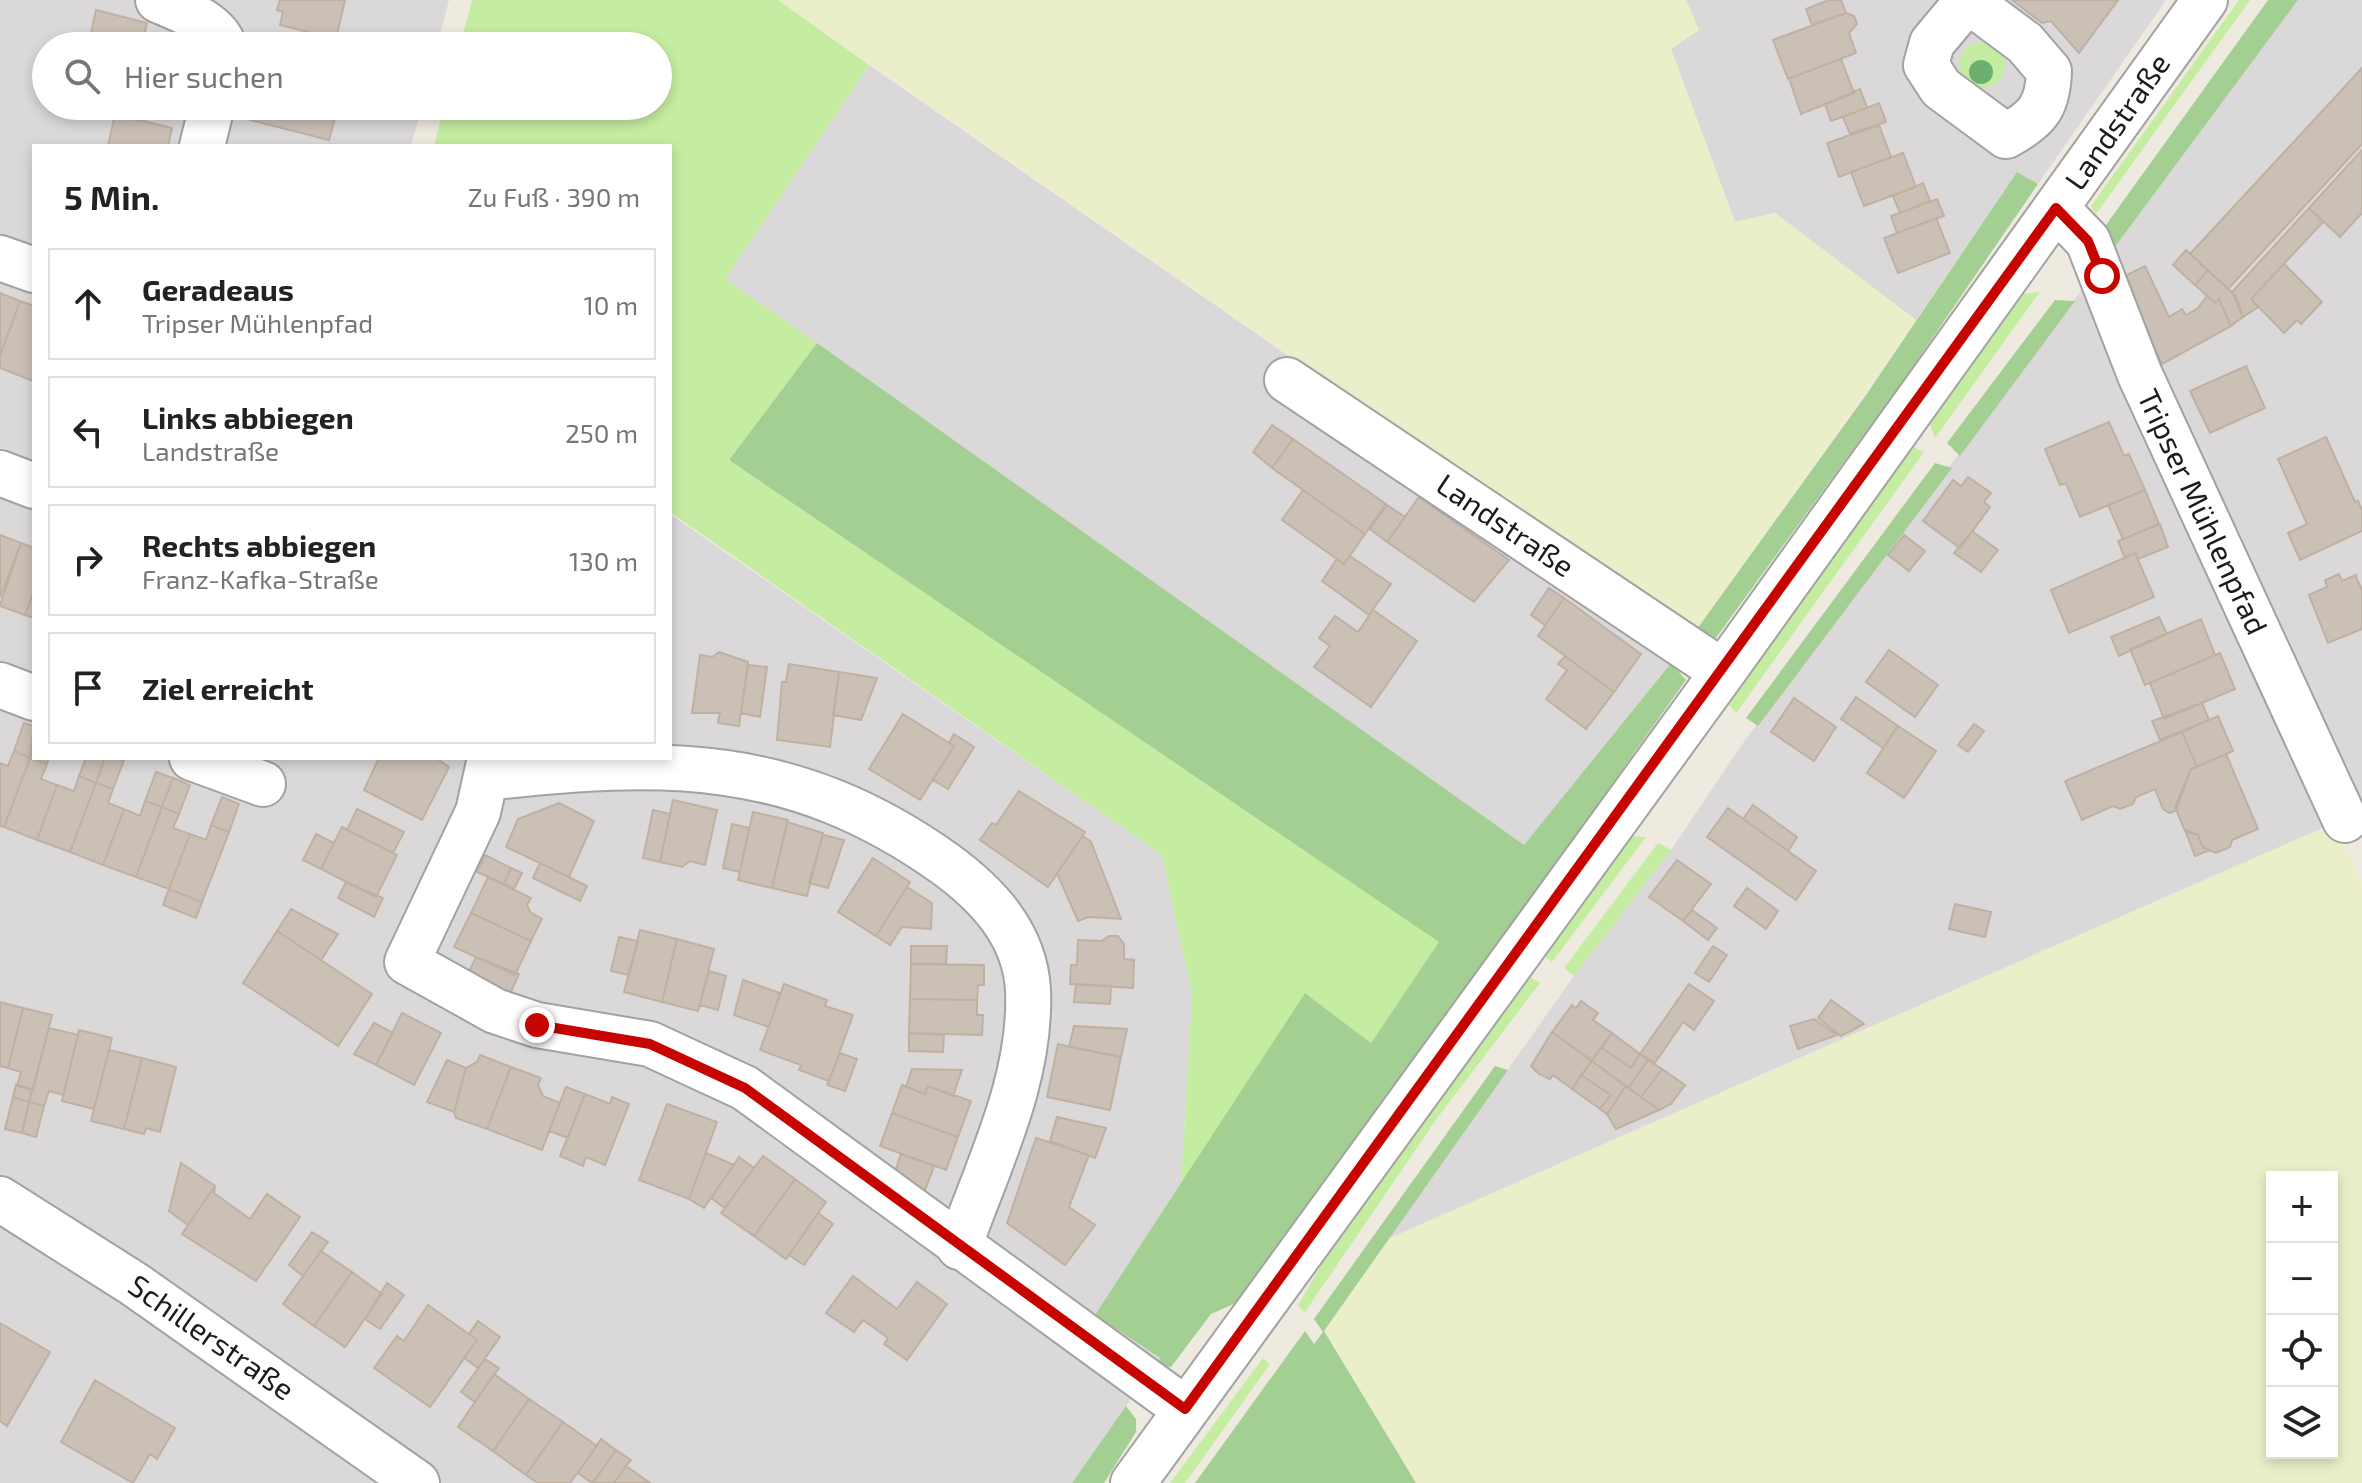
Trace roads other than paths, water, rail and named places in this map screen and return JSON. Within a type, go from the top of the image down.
[{"type":"street","points":[[158,0],[194,17],[214,32]]},
{"type":"street","points":[[1968,0],[1932,43],[1926,65],[1941,88],[2006,136],[2026,125],[2048,98],[2049,71],[2025,43],[1986,14],[1978,0]]},
{"type":"street","name":"Landstraße","points":[[1133,1483],[1723,672],[2205,0]]},
{"type":"street","points":[[202,144],[208,120]]},
{"type":"street","name":"Tripser Mühlenpfad","points":[[2056,208],[2088,241],[2140,375],[2345,820]]},
{"type":"street","points":[[0,258],[32,269]]},
{"type":"street","name":"Landstraße","points":[[1287,380],[1723,672]]},
{"type":"street","points":[[0,473],[32,485]]},
{"type":"street","points":[[0,685],[32,697]]},
{"type":"street","points":[[197,760],[263,784]]},
{"type":"street","points":[[959,1247],[1020,1076],[1028,990],[1024,967],[1006,921],[972,883],[912,840],[853,807],[775,779],[708,768],[488,768],[478,812],[407,962],[495,1011],[537,1025],[650,1044],[745,1088],[959,1247],[1185,1409]]},
{"type":"street","name":"Schillerstraße","points":[[0,1199],[153,1296],[417,1483]]}]
